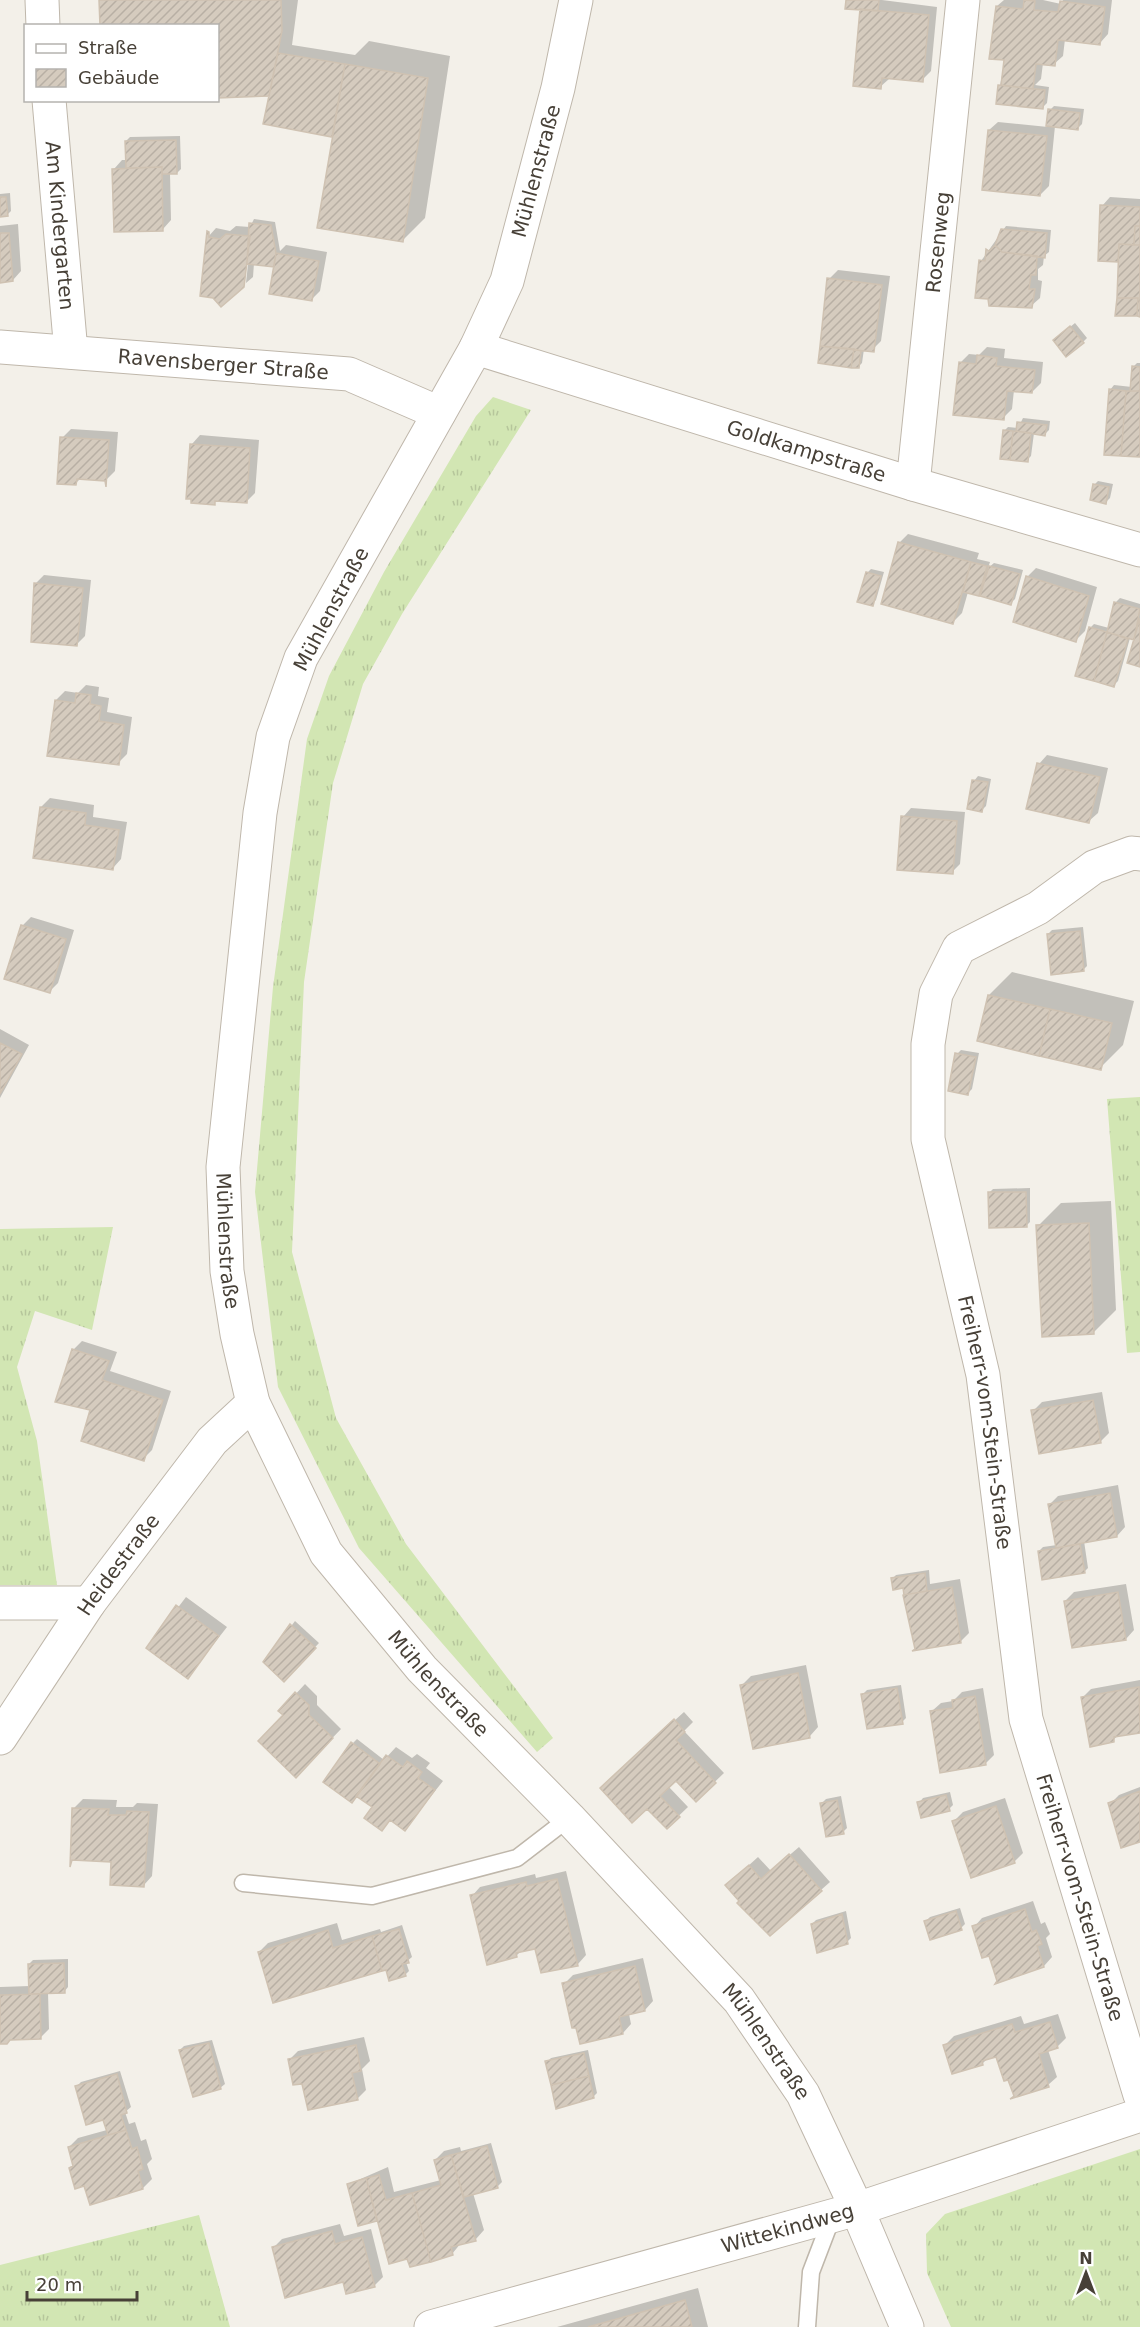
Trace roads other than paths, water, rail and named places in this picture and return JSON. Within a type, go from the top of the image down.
[{"type":"street","points":[[42,0],[43,24]]},
{"type":"street","name":"Mühlenstraße","points":[[576,0],[558,88],[507,281],[476,348],[301,658],[273,737],[260,813],[223,1167],[227,1271],[237,1334],[253,1403],[326,1553],[422,1669],[569,1818],[739,2000],[803,2094],[845,2213],[908,2327]]},
{"type":"street","name":"Rosenweg","points":[[913,484],[963,0]]},
{"type":"street","name":"Am Kindergarten","points":[[49,102],[71,352]]},
{"type":"street","name":"Ravensberger Straße","points":[[0,347],[349,374],[439,412]]},
{"type":"street","name":"Goldkampstraße","points":[[476,348],[913,484],[1140,550]]},
{"type":"street","name":"Freiherr-vom-Stein-Straße","points":[[1140,854],[1132,854],[1094,867],[1038,908],[959,948],[936,994],[928,1044],[928,1139],[983,1375],[1026,1719],[1140,2095]]},
{"type":"street","name":"Heidestraße","points":[[0,1738],[89,1603],[212,1442],[253,1403]]},
{"type":"street","points":[[0,1603],[89,1603]]},
{"type":"street","name":"Wittekindweg","points":[[431,2327],[845,2213],[1140,2115]]},
{"type":"lane","points":[[243,1883],[372,1896],[518,1858],[569,1818]]},
{"type":"lane","points":[[807,2327],[811,2271],[845,2213]]}]
